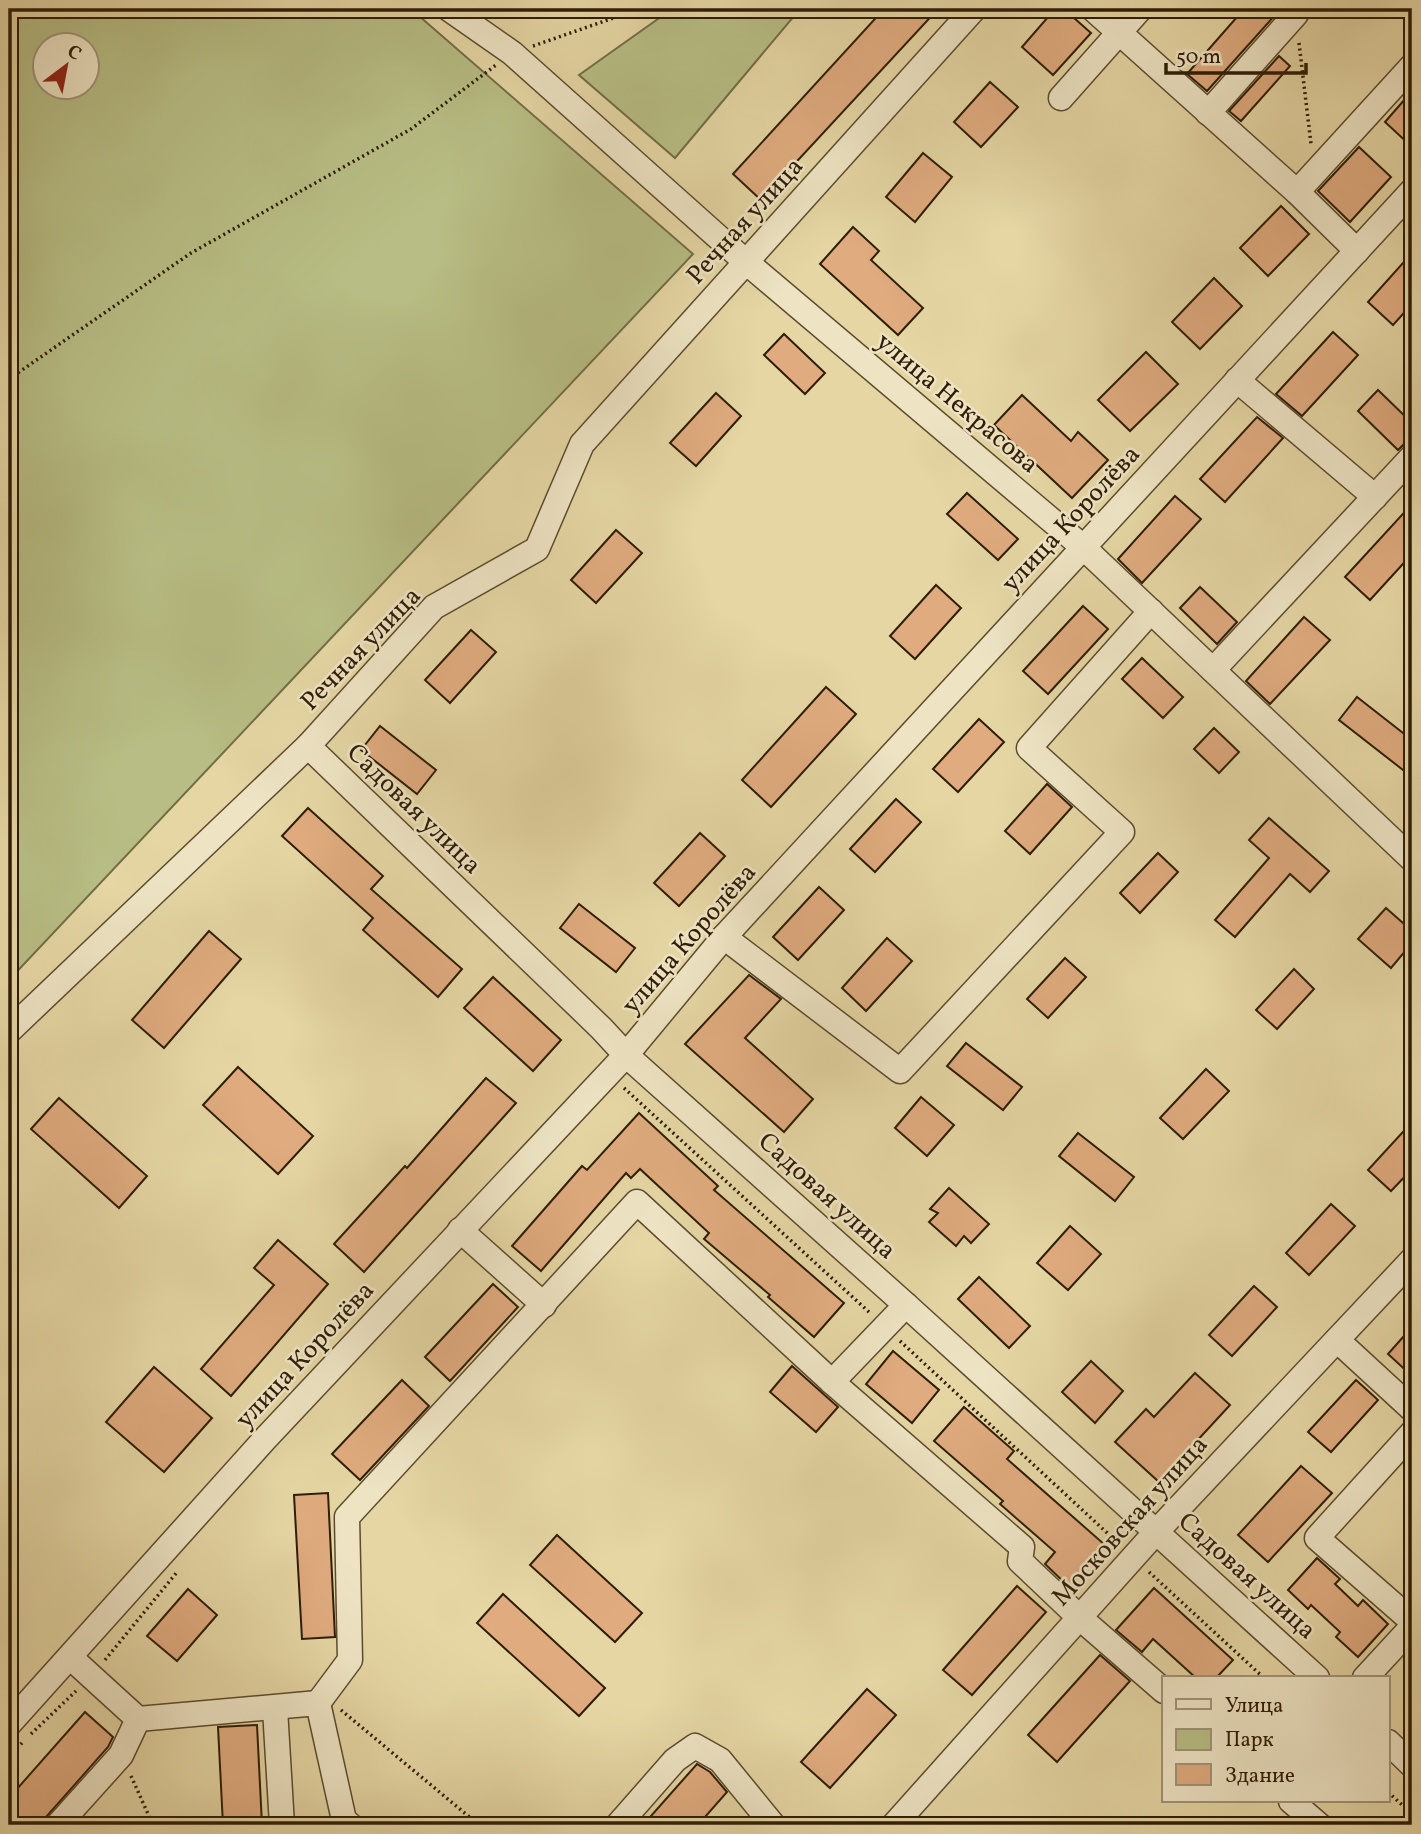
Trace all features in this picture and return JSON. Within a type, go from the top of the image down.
[{"type":"street","name":"улица Некрасова","points":[[449,9],[512,53],[746,262],[1083,547],[1412,859]]},
{"type":"street","name":"Речная улица","points":[[9,1031],[308,746],[434,607],[537,550],[582,444],[974,9]]},
{"type":"street","points":[[1093,9],[1297,192],[1357,251]]},
{"type":"street","points":[[1061,98],[1140,9]]},
{"type":"street","points":[[1208,113],[1293,11]]},
{"type":"street","points":[[1297,192],[1412,66]]},
{"type":"street","name":"улица Королёва","points":[[9,1724],[265,1439],[626,1055],[724,937],[1412,191]]},
{"type":"street","points":[[1237,380],[1375,497]]},
{"type":"street","points":[[1213,670],[1412,457]]},
{"type":"street","points":[[724,937],[900,1071],[1122,832],[1029,748],[1151,611]]},
{"type":"street","name":"Садовая улица","points":[[308,746],[626,1055],[1315,1676]]},
{"type":"street","points":[[70,1657],[138,1719],[275,1709],[322,1700],[350,1660],[348,1517],[637,1202],[832,1382],[1022,1547],[1020,1561],[1080,1618],[1162,1688]]},
{"type":"street","points":[[460,1230],[544,1305]]},
{"type":"street","name":"Московская улица","points":[[894,1825],[1156,1532],[1412,1261]]},
{"type":"street","points":[[832,1382],[906,1305]]},
{"type":"street","points":[[1337,1340],[1412,1409]]},
{"type":"street","points":[[1409,1444],[1317,1538],[1412,1621]]},
{"type":"street","points":[[1367,1676],[1412,1627]]},
{"type":"street","points":[[322,1700],[344,1821],[350,1825]]},
{"type":"street","points":[[275,1709],[282,1825]]},
{"type":"street","points":[[58,1825],[121,1755],[138,1719]]},
{"type":"street","points":[[1390,1744],[1412,1765]]},
{"type":"street","points":[[618,1825],[675,1760],[695,1746],[720,1760],[773,1825]]},
{"type":"street","points":[[1292,1802],[1319,1825]]},
{"type":"path","points":[[9,379],[191,253],[411,130],[512,53],[619,16],[629,9]]},
{"type":"path","points":[[1293,11],[1315,173]]},
{"type":"path","points":[[622,1087],[1262,1676]]},
{"type":"path","points":[[322,1700],[479,1825]]},
{"type":"path","points":[[121,1755],[153,1825]]},
{"type":"path","points":[[1390,1793],[1412,1814]]},
{"type":"green space","points":[[411,9],[693,254],[9,980],[9,10]]},
{"type":"green space","points":[[672,9],[800,9],[675,158],[579,75]]},
{"type":"building","points":[[884,9],[938,9],[761,200],[733,174]]},
{"type":"building","points":[[1055,9],[1064,9],[1091,33],[1053,75],[1022,47]]},
{"type":"building","points":[[1244,9],[1275,9],[1276,14],[1207,91],[1187,74]]},
{"type":"building","points":[[1279,56],[1290,66],[1241,121],[1229,111]]},
{"type":"building","points":[[990,82],[1018,107],[981,147],[954,122]]},
{"type":"building","points":[[1412,91],[1412,147],[1385,122]]},
{"type":"building","points":[[1359,147],[1391,177],[1350,222],[1318,191]]},
{"type":"building","points":[[923,153],[952,177],[915,222],[886,197]]},
{"type":"building","points":[[1281,206],[1309,234],[1268,276],[1240,248]]},
{"type":"building","points":[[853,227],[879,251],[871,260],[923,308],[898,335],[820,264]]},
{"type":"building","points":[[1412,253],[1412,304],[1393,325],[1368,302]]},
{"type":"building","points":[[1214,278],[1242,306],[1200,349],[1172,322]]},
{"type":"building","points":[[1333,332],[1358,355],[1302,416],[1276,394]]},
{"type":"building","points":[[784,334],[825,373],[805,394],[764,355]]},
{"type":"building","points":[[1146,352],[1178,384],[1130,431],[1098,400]]},
{"type":"building","points":[[1378,390],[1412,423],[1412,436],[1398,450],[1358,411]]},
{"type":"building","points":[[716,393],[741,416],[696,466],[670,443]]},
{"type":"building","points":[[1022,395],[1071,441],[1078,432],[1108,460],[1072,498],[994,425]]},
{"type":"building","points":[[1257,417],[1283,438],[1225,502],[1200,479]]},
{"type":"building","points":[[967,493],[1018,539],[998,560],[947,514]]},
{"type":"building","points":[[1175,496],[1201,519],[1142,583],[1118,559]]},
{"type":"building","points":[[1412,504],[1412,554],[1370,600],[1345,577]]},
{"type":"building","points":[[616,530],[642,553],[596,603],[571,580]]},
{"type":"building","points":[[936,585],[961,608],[915,659],[890,636]]},
{"type":"building","points":[[1200,587],[1237,622],[1217,644],[1180,608]]},
{"type":"building","points":[[1083,606],[1108,629],[1048,694],[1023,671]]},
{"type":"building","points":[[1304,617],[1330,640],[1270,704],[1246,681]]},
{"type":"building","points":[[471,630],[496,652],[450,703],[425,680]]},
{"type":"building","points":[[1142,658],[1183,697],[1163,718],[1122,679]]},
{"type":"building","points":[[826,687],[856,714],[771,807],[742,780]]},
{"type":"building","points":[[1357,697],[1412,740],[1412,777],[1339,720]]},
{"type":"building","points":[[979,719],[1004,742],[958,792],[933,769]]},
{"type":"building","points":[[380,726],[436,770],[417,794],[361,750]]},
{"type":"building","points":[[1214,728],[1239,752],[1219,773],[1194,749]]},
{"type":"building","points":[[1047,784],[1072,807],[1030,854],[1005,831]]},
{"type":"building","points":[[896,799],[921,822],[875,872],[850,849]]},
{"type":"building","points":[[308,808],[383,876],[371,889],[462,969],[438,997],[363,930],[373,918],[282,836]]},
{"type":"building","points":[[1269,818],[1329,871],[1310,892],[1290,874],[1235,937],[1215,920],[1269,858],[1249,840]]},
{"type":"building","points":[[700,833],[725,856],[679,906],[654,883]]},
{"type":"building","points":[[1158,853],[1178,872],[1140,913],[1120,893]]},
{"type":"building","points":[[819,887],[844,910],[798,960],[773,937]]},
{"type":"building","points":[[579,904],[635,948],[616,972],[560,928]]},
{"type":"building","points":[[1386,908],[1412,931],[1412,943],[1391,968],[1358,939]]},
{"type":"building","points":[[209,931],[241,959],[164,1048],[132,1020]]},
{"type":"building","points":[[887,938],[912,961],[866,1011],[842,988]]},
{"type":"building","points":[[1065,958],[1086,977],[1048,1018],[1027,999]]},
{"type":"building","points":[[1294,969],[1314,989],[1277,1029],[1256,1010]]},
{"type":"building","points":[[749,975],[781,999],[745,1038],[813,1099],[784,1132],[685,1044]]},
{"type":"building","points":[[493,977],[561,1040],[533,1071],[464,1008]]},
{"type":"building","points":[[966,1043],[1022,1087],[1003,1110],[947,1066]]},
{"type":"building","points":[[238,1067],[313,1136],[278,1174],[203,1105]]},
{"type":"building","points":[[1206,1069],[1229,1091],[1183,1139],[1160,1118]]},
{"type":"building","points":[[486,1078],[516,1103],[364,1272],[334,1244],[405,1166],[407,1168]]},
{"type":"building","points":[[921,1097],[954,1125],[927,1156],[895,1128]]},
{"type":"building","points":[[59,1098],[147,1176],[119,1208],[31,1129]]},
{"type":"building","points":[[639,1113],[718,1186],[714,1190],[844,1303],[814,1337],[704,1239],[709,1233],[640,1169],[631,1178],[626,1173],[541,1271],[512,1246],[582,1166],[587,1170]]},
{"type":"building","points":[[1412,1122],[1412,1169],[1391,1191],[1368,1170]]},
{"type":"building","points":[[1078,1133],[1134,1177],[1115,1201],[1059,1156]]},
{"type":"building","points":[[949,1188],[989,1224],[971,1243],[964,1236],[956,1246],[929,1222],[938,1213],[930,1209]]},
{"type":"building","points":[[1331,1204],[1355,1226],[1309,1275],[1286,1253]]},
{"type":"building","points":[[1070,1226],[1101,1254],[1068,1290],[1037,1263]]},
{"type":"building","points":[[278,1240],[328,1284],[231,1396],[201,1369],[274,1285],[254,1268]]},
{"type":"building","points":[[979,1277],[1030,1326],[1009,1348],[958,1299]]},
{"type":"building","points":[[493,1284],[518,1307],[450,1381],[425,1357]]},
{"type":"building","points":[[1254,1286],[1277,1307],[1232,1356],[1209,1335]]},
{"type":"building","points":[[1412,1327],[1412,1376],[1388,1354]]},
{"type":"building","points":[[893,1351],[939,1390],[912,1423],[866,1384]]},
{"type":"building","points":[[1091,1361],[1123,1391],[1095,1423],[1062,1392]]},
{"type":"building","points":[[792,1366],[838,1407],[816,1432],[770,1392]]},
{"type":"building","points":[[154,1367],[212,1418],[164,1472],[106,1422]]},
{"type":"building","points":[[1195,1373],[1230,1405],[1159,1482],[1115,1442],[1146,1409],[1154,1417]]},
{"type":"building","points":[[402,1380],[429,1406],[360,1480],[332,1454]]},
{"type":"building","points":[[1356,1380],[1378,1400],[1331,1452],[1308,1432]]},
{"type":"building","points":[[964,1407],[1014,1451],[1007,1459],[1105,1545],[1069,1587],[1045,1564],[1055,1552],[1000,1504],[1003,1501],[934,1441]]},
{"type":"building","points":[[1301,1466],[1332,1493],[1268,1562],[1238,1535]]},
{"type":"building","points":[[328,1493],[335,1637],[302,1639],[294,1495]]},
{"type":"building","points":[[557,1535],[642,1613],[615,1642],[530,1565]]},
{"type":"building","points":[[1317,1558],[1340,1579],[1335,1584],[1358,1606],[1363,1600],[1388,1624],[1358,1657],[1336,1637],[1340,1632],[1311,1605],[1308,1609],[1288,1590]]},
{"type":"building","points":[[1017,1586],[1046,1612],[972,1695],[943,1670]]},
{"type":"building","points":[[1154,1588],[1233,1660],[1218,1676],[1194,1676],[1153,1639],[1142,1652],[1116,1630]]},
{"type":"building","points":[[188,1589],[217,1615],[177,1661],[147,1636]]},
{"type":"building","points":[[503,1594],[605,1688],[579,1716],[477,1623]]},
{"type":"building","points":[[1100,1655],[1130,1681],[1057,1762],[1028,1735]]},
{"type":"building","points":[[867,1689],[896,1715],[830,1788],[801,1762]]},
{"type":"building","points":[[85,1712],[113,1737],[108,1747],[39,1825],[9,1825],[9,1798]]},
{"type":"building","points":[[257,1725],[262,1825],[223,1825],[218,1727]]},
{"type":"building","points":[[697,1764],[710,1772],[727,1792],[698,1825],[643,1825]]}]
